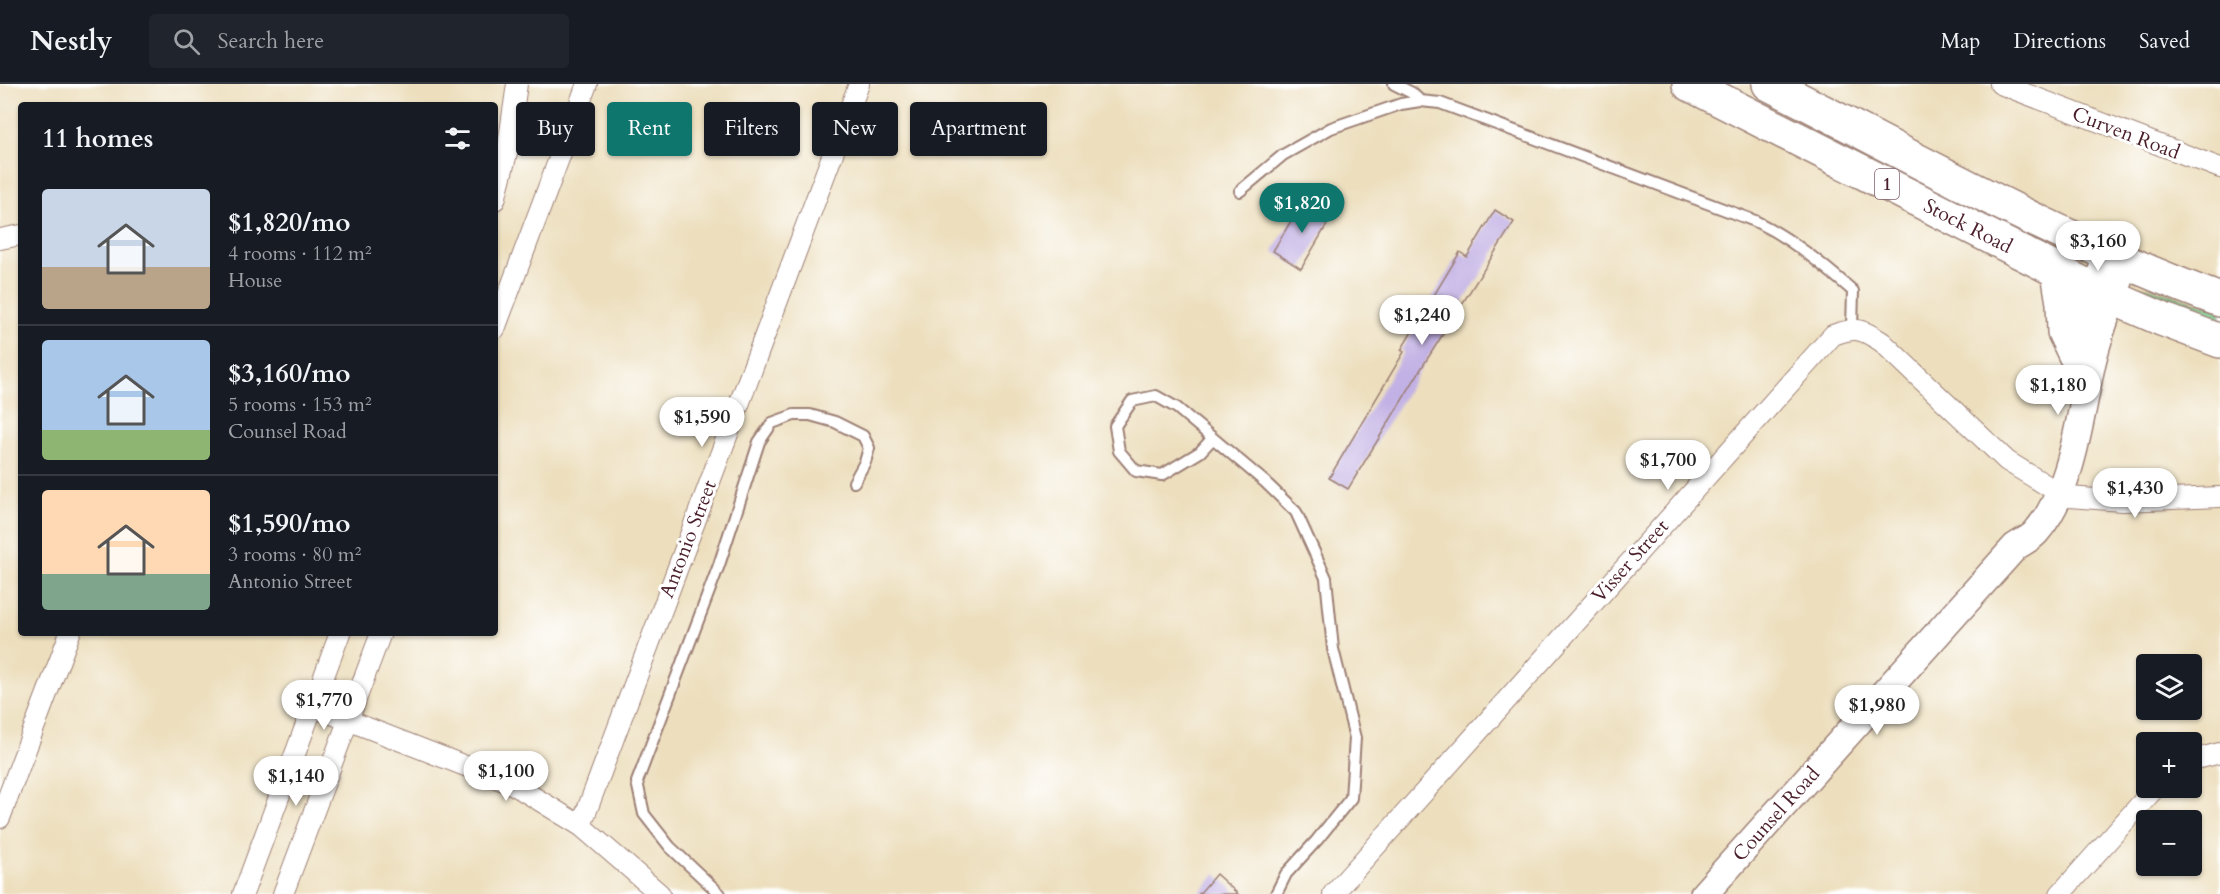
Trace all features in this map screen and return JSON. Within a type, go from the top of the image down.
[{"type":"highway","name":"Stock Road","points":[[1689,84],[2103,295],[2220,341]]},
{"type":"highway","name":"Stock Road","points":[[1769,84],[2117,259],[2220,300]]},
{"type":"highway","points":[[2058,272],[2063,303],[2064,332],[2075,355]]},
{"type":"street","points":[[498,188],[507,153],[517,84]]},
{"type":"street","points":[[498,322],[587,84]]},
{"type":"street","name":"Antonio Street","points":[[581,826],[859,84]]},
{"type":"street","name":"Curven Road","points":[[2000,84],[2220,168]]},
{"type":"street","points":[[0,239],[18,235]]},
{"type":"street","name":"Counsel Road","points":[[2052,489],[2075,355],[2117,259]]},
{"type":"street","name":"Counsel Road","points":[[1704,894],[2015,547],[2024,525],[2052,489],[2078,432],[2103,295]]},
{"type":"street","points":[[1852,328],[1865,331],[1882,342],[2007,461],[2052,489],[2079,498],[2124,501],[2220,497]]},
{"type":"street","name":"Visser Street","points":[[1333,894],[1833,335],[1852,328]]},
{"type":"street","points":[[0,818],[69,636]]},
{"type":"street","points":[[243,894],[339,636]]},
{"type":"street","points":[[283,894],[380,636]]},
{"type":"street","points":[[314,707],[495,776],[537,798],[581,826],[660,894]]},
{"type":"street","points":[[2202,758],[2220,753]]},
{"type":"street","points":[[2060,894],[2146,798]]},
{"type":"lane","points":[[1394,84],[1412,93],[1420,101]]},
{"type":"lane","points":[[1240,191],[1283,155],[1331,128],[1401,104],[1420,101],[1440,103],[1755,221],[1776,232],[1822,264],[1852,291],[1852,328]]},
{"type":"lane","points":[[1212,439],[1200,452],[1162,475],[1153,474],[1136,471],[1119,452],[1115,426],[1132,401],[1156,396],[1177,408],[1265,482],[1296,512],[1326,578],[1333,649],[1355,738],[1351,798],[1286,874],[1279,893]]},
{"type":"lane","points":[[720,894],[670,847],[644,814],[637,783],[719,566],[759,442],[772,423],[794,415],[810,415],[835,422],[863,436],[869,448],[865,462],[854,482]]},
{"type":"green space","points":[[2136,287],[2150,288],[2220,310],[2220,329],[2135,296]]},
{"type":"building","points":[[1304,199],[1332,216],[1301,269],[1273,251]]},
{"type":"building","points":[[1495,210],[1514,222],[1348,489],[1329,478],[1404,352],[1401,350],[1460,252],[1467,257]]},
{"type":"building","points":[[1216,874],[1238,894],[1199,894]]}]
